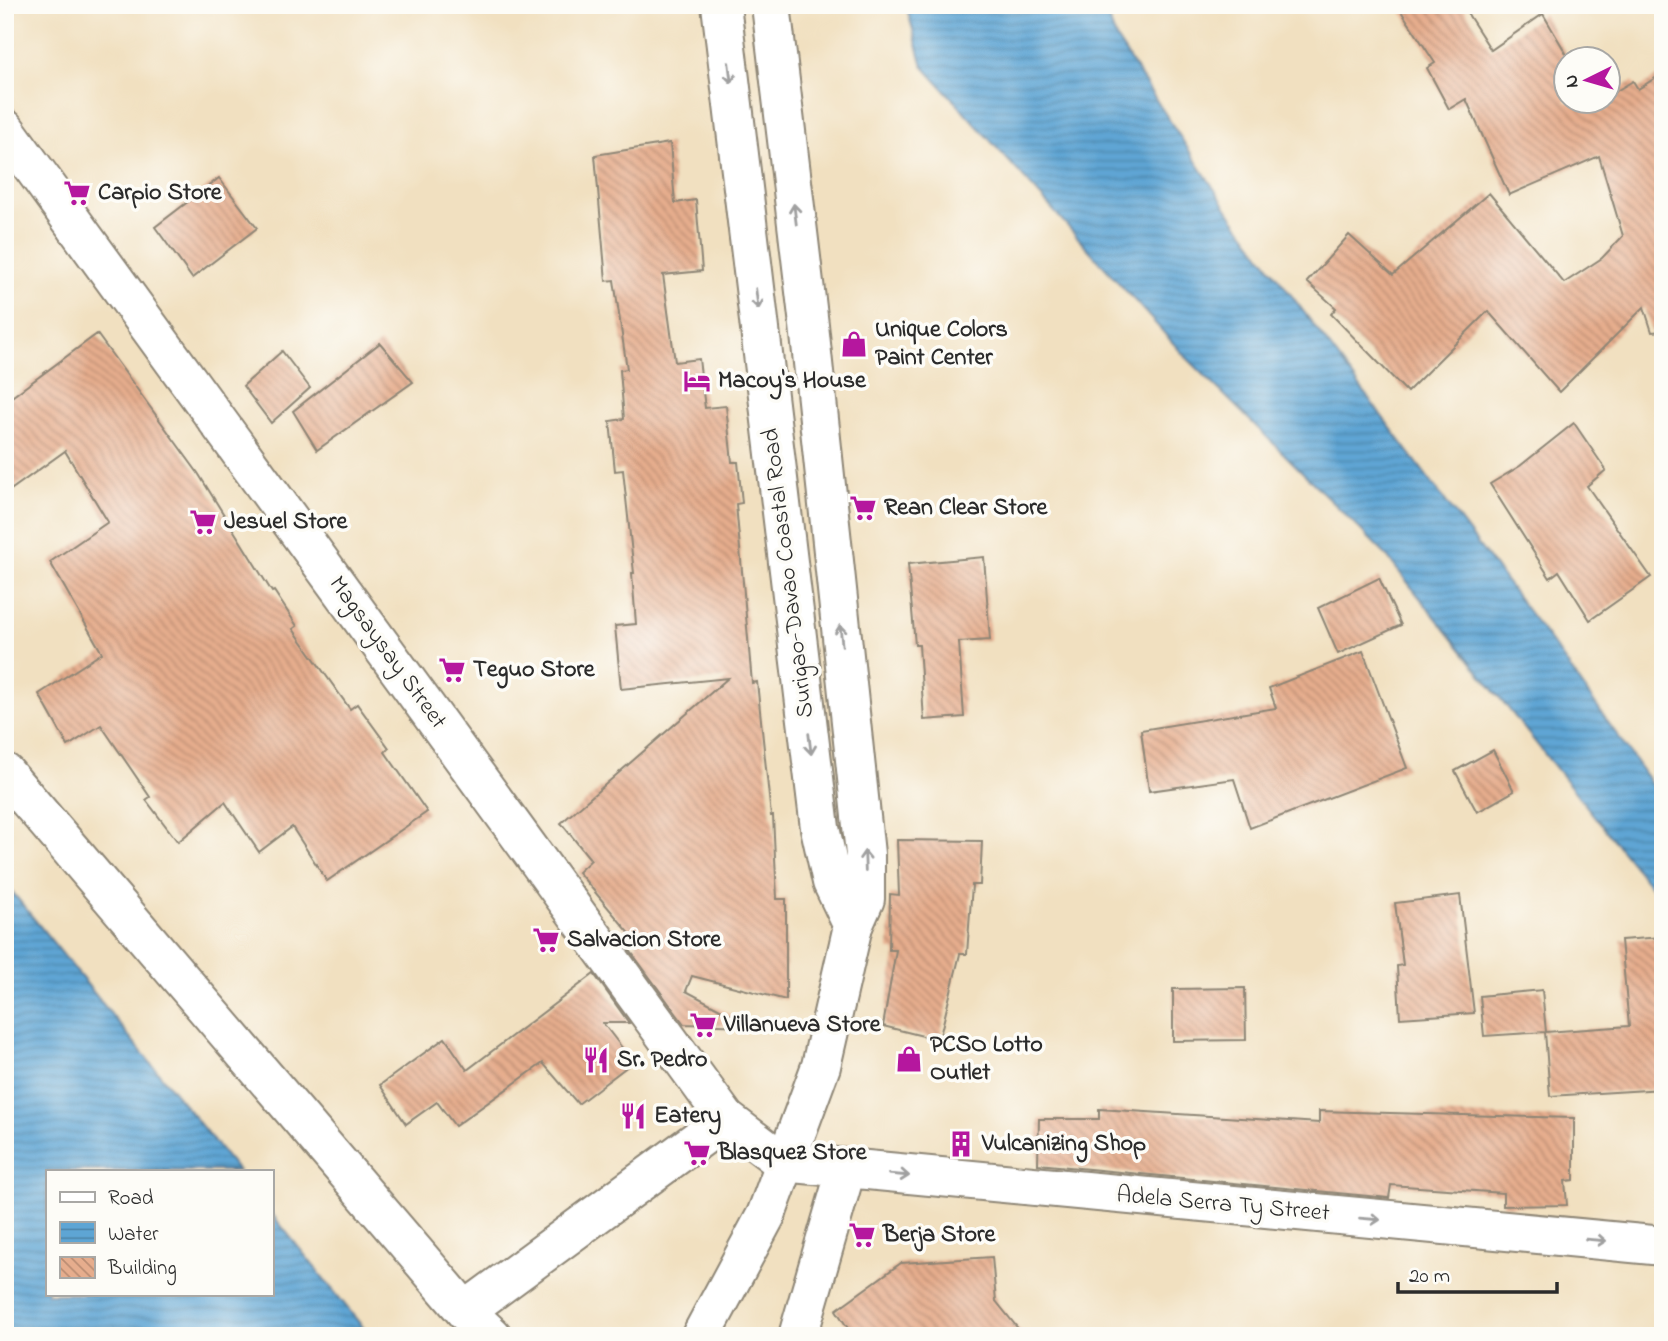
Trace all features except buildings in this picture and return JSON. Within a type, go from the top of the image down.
[{"type":"main road","name":"Surigao-Davao Coastal Road","points":[[721,5],[820,828],[832,882],[853,926]]},
{"type":"main road","name":"Surigao-Davao Coastal Road","points":[[701,1336],[766,1215],[783,1162],[821,1066],[853,926],[865,899],[865,854],[809,325],[771,5]]},
{"type":"main road","name":"Magsaysay Street","points":[[5,129],[726,1119],[783,1162]]},
{"type":"main road","points":[[5,773],[478,1323],[726,1119]]},
{"type":"main road","name":"Adela Serra Ty Street","points":[[783,1162],[1649,1245]]},
{"type":"main road","points":[[798,1336],[846,1170]]},
{"type":"water","points":[[906,5],[1103,5],[1117,40],[1232,216],[1557,650],[1663,800],[1663,902],[1384,553],[1182,353],[923,66]]},
{"type":"water","points":[[5,883],[237,1170],[46,1170],[46,1296],[273,1296],[273,1215],[370,1336],[5,1336]]},
{"type":"place","name":"Carpio Store","points":[[77,193]]},
{"type":"place","name":"Unique Colors Paint Center","points":[[854,344]]},
{"type":"place","name":"Macoy's House","points":[[697,381]]},
{"type":"place","name":"Rean Clear Store","points":[[863,508]]},
{"type":"place","name":"Jesuel Store","points":[[203,522]]},
{"type":"place","name":"Teguo Store","points":[[452,670]]},
{"type":"place","name":"Salvacion Store","points":[[546,940]]},
{"type":"place","name":"Villanueva Store","points":[[703,1025]]},
{"type":"place","name":"PCSO Lotto Outlet","points":[[909,1059]]},
{"type":"place","name":"Sr. Pedro","points":[[596,1060]]},
{"type":"place","name":"Eatery","points":[[633,1116]]},
{"type":"place","name":"Vulcanizing Shop","points":[[961,1144]]},
{"type":"place","name":"Blasquez Store","points":[[697,1153]]},
{"type":"place","name":"Berja Store","points":[[862,1235]]}]
